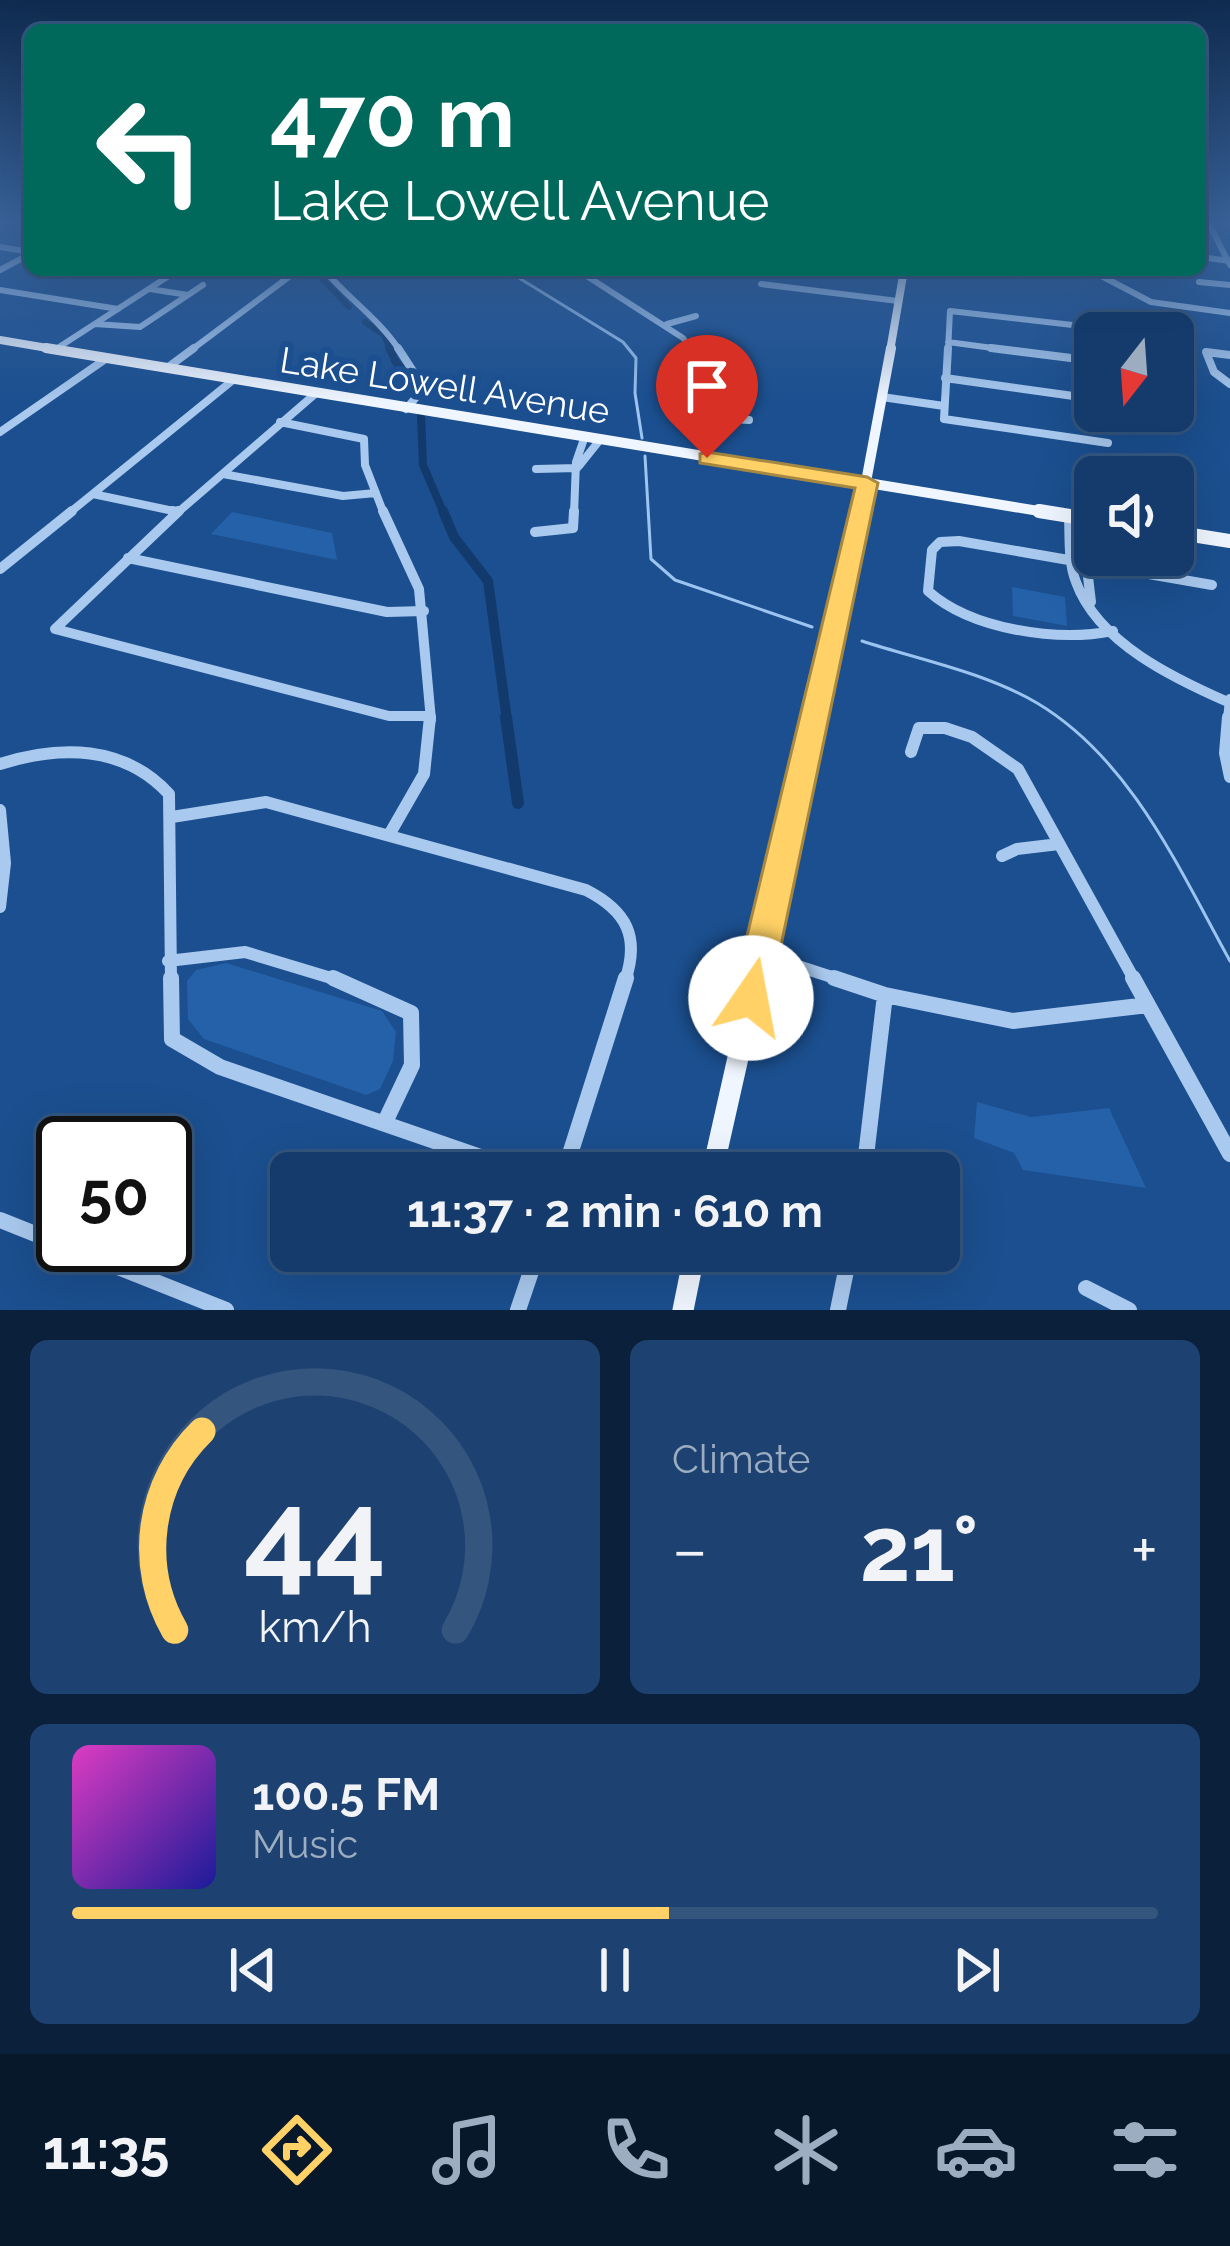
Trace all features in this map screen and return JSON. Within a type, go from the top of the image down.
[{"type":"main road","points":[[717,1152],[867,483],[902,281]]},
{"type":"main road","name":"Lake Lowell Avenue","points":[[0,340],[1074,517]]},
{"type":"main road","points":[[1194,535],[1230,541]]},
{"type":"main road","points":[[683,1310],[691,1272]]},
{"type":"street","points":[[56,349],[161,281]]},
{"type":"street","points":[[167,368],[283,281]]},
{"type":"street","points":[[334,281],[356,307],[386,330],[424,388],[406,409]]},
{"type":"street","points":[[596,281],[667,324],[692,350],[703,389],[722,418]]},
{"type":"street","points":[[1111,281],[1151,302],[1230,313]]},
{"type":"street","points":[[1199,282],[1230,285]]},
{"type":"street","points":[[95,324],[140,327],[203,284]]},
{"type":"street","points":[[749,290],[761,284],[898,301]]},
{"type":"street","points":[[149,289],[188,295]]},
{"type":"street","points":[[0,290],[118,309]]},
{"type":"street","points":[[1074,325],[950,311],[944,419],[1108,442]]},
{"type":"street","points":[[667,324],[696,316]]},
{"type":"street","points":[[948,342],[1074,358]]},
{"type":"street","points":[[1230,355],[1206,352],[1214,372],[1230,384]]},
{"type":"street","points":[[0,432],[107,358]]},
{"type":"street","points":[[945,378],[1074,396]]},
{"type":"street","points":[[0,569],[233,380]]},
{"type":"street","points":[[315,394],[178,512],[55,629],[389,716],[429,716]]},
{"type":"street","points":[[882,397],[944,406]]},
{"type":"street","points":[[722,418],[749,420]]},
{"type":"street","points":[[707,458],[722,418]]},
{"type":"street","points":[[280,422],[360,436],[376,493],[419,590],[432,735],[424,774],[389,836]]},
{"type":"street","points":[[536,532],[573,528],[584,439]]},
{"type":"street","points":[[536,469],[577,468],[599,441]]},
{"type":"street","points":[[223,474],[320,494],[376,493]]},
{"type":"street","points":[[94,494],[178,512]]},
{"type":"street","points":[[1074,560],[948,540],[932,550],[928,591],[947,608],[1045,636],[1071,639],[1113,631]]},
{"type":"street","points":[[128,558],[387,613],[424,611]]},
{"type":"street","points":[[1080,576],[1080,591],[1113,631],[1168,674],[1229,701],[1226,753],[1230,777]]},
{"type":"street","points":[[1162,576],[1212,585]]},
{"type":"street","points":[[911,752],[916,732],[927,725],[1000,751],[1018,769],[1230,1154]]},
{"type":"street","points":[[0,764],[54,749],[110,759],[158,779],[169,794],[172,1039],[220,1067],[469,1152]]},
{"type":"street","points":[[172,817],[266,802],[586,890],[614,903],[629,919],[634,936],[632,961],[571,1152]]},
{"type":"street","points":[[0,810],[5,863],[0,908]]},
{"type":"street","points":[[1002,856],[1017,849],[1059,844]]},
{"type":"street","points":[[168,961],[227,951],[257,956],[348,983],[411,1013],[412,1065],[385,1122]]},
{"type":"street","points":[[760,954],[885,995],[1013,1021],[1148,1005]]},
{"type":"street","points":[[866,1152],[885,995]]},
{"type":"street","points":[[0,1220],[226,1310]]},
{"type":"street","points":[[518,1310],[531,1272]]},
{"type":"street","points":[[838,1310],[846,1272]]},
{"type":"street","points":[[1086,1288],[1129,1310]]},
{"type":"shaded area","points":[[232,512],[332,533],[337,560],[211,534]]},
{"type":"shaded area","points":[[1012,587],[1065,597],[1067,626],[1013,616]]},
{"type":"shaded area","points":[[226,963],[382,1011],[396,1032],[393,1061],[380,1089],[366,1095],[204,1039],[188,1019],[187,981],[196,970]]},
{"type":"shaded area","points":[[977,1102],[1031,1117],[1109,1108],[1146,1188],[1023,1170],[1014,1153],[974,1138]]},
{"type":"waterway","points":[[325,281],[349,307]]},
{"type":"waterway","points":[[524,281],[623,342],[636,358],[635,393],[642,438]]},
{"type":"waterway","points":[[365,322],[384,335],[391,351]]},
{"type":"waterway","points":[[389,348],[393,356]]},
{"type":"waterway","points":[[395,361],[417,389]]},
{"type":"waterway","points":[[421,416],[423,465],[444,514]]},
{"type":"waterway","points":[[645,456],[651,559],[675,580],[812,627]]},
{"type":"waterway","points":[[443,511],[454,537],[488,581],[507,720]]},
{"type":"waterway","points":[[862,641],[995,683],[1070,726],[1100,754],[1150,819],[1230,961]]},
{"type":"waterway","points":[[506,717],[518,803]]},
{"type":"route","points":[[707,458],[867,483],[751,998]]}]
